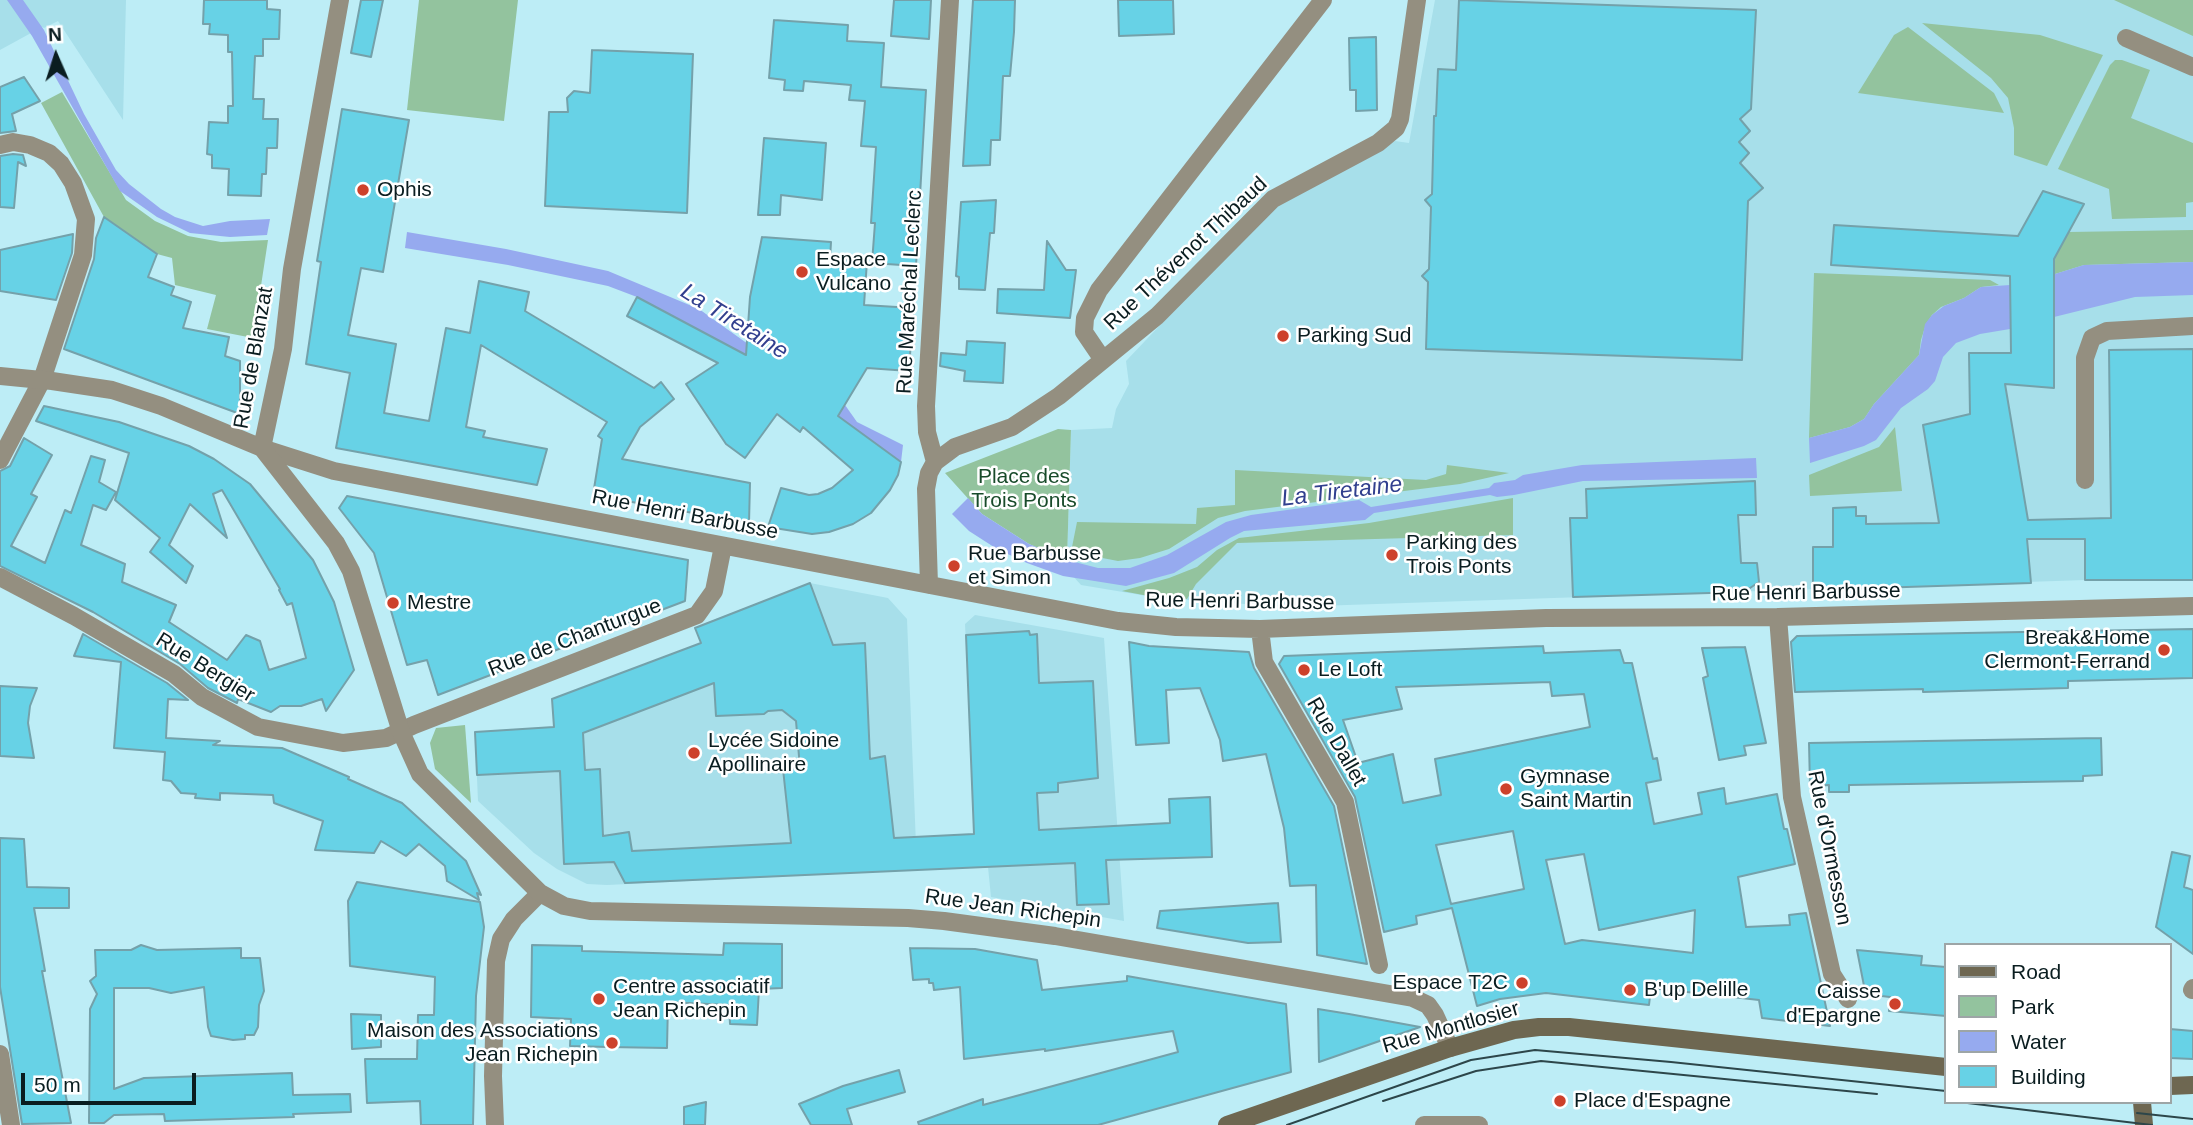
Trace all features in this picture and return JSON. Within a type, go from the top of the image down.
[{"type":"main road","name":"Rue Montlosier","points":[[1227,1125],[1450,1048],[1514,1030],[1569,1027],[1944,1067]]},
{"type":"main road","points":[[2172,1086],[2193,1086]]},
{"type":"main road","points":[[2142,1104],[2144,1125]]},
{"type":"street","name":"Rue de Blanzat","points":[[340,0],[292,269],[283,349],[262,448],[336,543],[351,571],[401,732],[420,774],[540,893]]},
{"type":"street","name":"Rue Maréchal Leclerc","points":[[929,585],[926,489],[934,462],[927,432],[926,406],[950,0]]},
{"type":"street","points":[[1106,358],[1084,332],[1085,318],[1099,290],[1323,0]]},
{"type":"street","name":"Rue Thévenot Thibaud","points":[[934,462],[956,447],[1012,427],[1059,396],[1157,316],[1273,199],[1378,144],[1395,128],[1400,119],[1417,0]]},
{"type":"street","points":[[2126,38],[2193,67]]},
{"type":"street","points":[[0,145],[13,142],[30,145],[48,153],[61,164],[73,184],[86,219],[83,256],[42,380],[0,460]]},
{"type":"street","points":[[2085,480],[2085,358],[2092,338],[2107,331],[2193,326]]},
{"type":"street","name":"Rue Henri Barbusse","points":[[0,376],[113,390],[262,448],[334,471],[1118,621],[1176,627],[1260,629],[1546,618],[1778,617],[2193,606]]},
{"type":"street","name":"Rue de Chanturgue","points":[[401,732],[697,615],[713,591],[723,546]]},
{"type":"street","name":"Rue Bergier","points":[[0,577],[118,641],[174,674],[202,697],[258,727],[343,743],[386,738],[401,732]]},
{"type":"street","name":"Rue d'Ormesson","points":[[1778,617],[1792,797],[1832,974],[1848,999]]},
{"type":"street","name":"Rue Dallet","points":[[1260,629],[1264,662],[1345,802],[1379,965]]},
{"type":"street","points":[[495,1125],[493,1063],[496,961],[501,939],[514,919],[540,893]]},
{"type":"street","name":"Rue Jean Richepin","points":[[540,893],[564,906],[590,911],[908,918],[944,920],[1055,936],[1413,998],[1428,1005],[1450,1048]]},
{"type":"street","points":[[0,1054],[11,1125]]},
{"type":"street","points":[[1424,1125],[1479,1125]]},
{"type":"shaded area","points":[[0,0],[126,0],[123,120],[58,21],[0,50]]},
{"type":"shaded area","points":[[1435,0],[2193,0],[2193,580],[2085,580],[1288,607],[1159,598],[1081,585],[1072,575],[1067,560],[1071,430],[1112,428],[1116,409],[1129,384],[1126,361],[1276,203],[1395,141],[1409,143]]},
{"type":"shaded area","name":"Lycée Sidoine Apollinaire","points":[[810,583],[888,598],[907,619],[917,870],[587,884],[557,869],[534,853],[478,801],[475,732],[554,727],[552,699],[701,643],[695,627]]},
{"type":"shaded area","points":[[975,615],[1104,638],[1124,921],[991,897],[988,867],[977,867],[965,624]]},
{"type":"green space","points":[[419,0],[518,0],[504,121],[407,110]]},
{"type":"green space","points":[[2114,0],[2193,0],[2193,36]]},
{"type":"green space","points":[[1922,23],[2040,35],[2103,55],[2047,166],[2014,155],[2014,128],[2008,98],[1991,78]]},
{"type":"green space","points":[[1908,27],[1994,93],[2004,113],[1858,93],[1894,35]]},
{"type":"green space","points":[[2115,60],[2150,70],[2131,118],[2193,143],[2193,202],[2186,203],[2186,217],[2112,219],[2109,189],[2058,169],[2110,65]]},
{"type":"green space","points":[[62,92],[126,200],[155,221],[188,236],[221,242],[268,240],[253,338],[207,329],[216,295],[175,285],[172,258],[157,254],[104,217],[41,103]]},
{"type":"green space","points":[[2193,230],[2193,262],[2084,265],[2055,274],[2054,259],[2069,232]]},
{"type":"green space","points":[[1814,273],[1990,280],[1999,285],[1981,287],[1964,298],[1941,307],[1932,315],[1926,324],[1919,355],[1874,404],[1864,419],[1850,427],[1809,438]]},
{"type":"green space","points":[[1895,427],[1902,491],[1810,496],[1809,475],[1879,447]]},
{"type":"green space","name":"Place des Trois Ponts","points":[[1058,429],[1071,430],[1067,560],[1029,544],[982,514],[945,473]]},
{"type":"green space","points":[[1447,465],[1509,473],[1460,484],[1245,511],[1218,518],[1169,549],[1140,558],[1118,561],[1071,552],[1077,522],[1196,524],[1197,508],[1235,505],[1235,470],[1426,480],[1446,474]]},
{"type":"green space","points":[[1513,498],[1513,535],[1237,543],[1196,584],[1187,599],[1159,598],[1122,591],[1197,567],[1217,550],[1239,538],[1369,523]]},
{"type":"green space","points":[[465,725],[471,803],[435,769],[430,743],[436,728]]},
{"type":"water","points":[[7,0],[23,0],[44,30],[84,114],[116,170],[129,184],[175,217],[203,226],[230,221],[270,219],[267,235],[230,237],[190,233],[157,217],[120,191],[32,36]]},
{"type":"water","points":[[407,232],[506,249],[608,271],[699,309],[748,344],[845,405],[857,422],[903,445],[901,462],[738,351],[637,297],[608,286],[508,265],[405,248]]},
{"type":"water","points":[[2193,262],[2193,295],[2135,297],[2054,317],[2055,274],[2084,265]]},
{"type":"water","points":[[2010,285],[2010,329],[1980,334],[1956,343],[1943,357],[1935,381],[1901,408],[1876,440],[1810,463],[1809,438],[1850,427],[1864,419],[1874,404],[1919,355],[1925,324],[1932,315],[1981,287]]},
{"type":"water","points":[[1756,458],[1757,478],[1583,481],[1514,495],[1490,495],[1374,513],[1365,520],[1244,531],[1174,573],[1126,586],[1063,576],[1027,563],[997,549],[969,531],[952,514],[968,498],[982,514],[1029,544],[1067,560],[1098,568],[1130,568],[1167,555],[1226,522],[1251,515],[1359,500],[1371,507],[1489,488],[1494,483],[1515,480],[1523,475],[1582,465]]},
{"type":"building","points":[[204,0],[267,0],[267,9],[280,10],[279,39],[263,39],[263,56],[255,56],[253,99],[264,99],[263,119],[278,119],[277,148],[267,148],[266,174],[262,174],[261,196],[228,195],[229,169],[212,168],[212,155],[207,154],[209,122],[228,123],[228,106],[233,106],[232,52],[228,52],[228,35],[209,34],[210,24],[203,24]]},
{"type":"building","points":[[361,0],[383,0],[371,57],[351,53]]},
{"type":"building","points":[[894,0],[931,0],[929,39],[891,36]]},
{"type":"building","points":[[973,0],[1015,0],[1014,32],[1010,76],[1003,76],[1000,140],[991,140],[990,165],[963,166]]},
{"type":"building","points":[[1118,0],[1173,0],[1174,34],[1119,36]]},
{"type":"building","points":[[1459,0],[1756,10],[1751,109],[1740,119],[1750,131],[1739,142],[1749,153],[1740,163],[1763,188],[1748,201],[1742,360],[1426,349],[1428,282],[1422,276],[1429,269],[1431,207],[1425,200],[1432,194],[1438,69],[1456,70]]},
{"type":"building","points":[[774,20],[848,25],[847,41],[884,43],[881,87],[926,90],[916,266],[872,263],[875,223],[871,223],[876,147],[861,146],[865,101],[849,100],[851,85],[804,81],[803,91],[784,90],[785,80],[769,78]]},
{"type":"building","points":[[1376,37],[1377,110],[1356,111],[1356,90],[1350,90],[1349,38]]},
{"type":"building","points":[[592,50],[693,54],[687,213],[545,206],[549,112],[568,112],[567,98],[574,91],[590,93]]},
{"type":"building","points":[[24,77],[40,101],[12,114],[16,131],[0,133],[0,87]]},
{"type":"building","points":[[342,109],[409,120],[383,272],[361,268],[348,335],[396,344],[384,413],[429,421],[446,328],[470,333],[479,281],[529,292],[525,311],[654,388],[661,382],[674,399],[640,427],[622,459],[750,483],[749,523],[593,495],[602,439],[598,436],[607,422],[481,345],[466,427],[485,431],[483,437],[547,449],[537,485],[336,448],[350,373],[306,364],[321,262],[317,261]]},
{"type":"building","points":[[764,138],[826,143],[822,200],[781,195],[780,215],[758,215]]},
{"type":"building","points":[[23,155],[26,166],[18,162],[14,208],[0,207],[0,156]]},
{"type":"building","points":[[2043,191],[2084,204],[2054,259],[2054,388],[2005,384],[2028,520],[2111,518],[2109,350],[2193,349],[2193,580],[2085,580],[2085,539],[2027,539],[2031,583],[1813,590],[1813,547],[1833,547],[1833,508],[1856,507],[1856,516],[1866,516],[1866,524],[1939,523],[1923,425],[1970,414],[1969,353],[2011,353],[2010,276],[1831,265],[1834,225],[2018,236]]},
{"type":"building","points":[[996,200],[985,290],[959,289],[959,277],[956,276],[961,202]]},
{"type":"building","points":[[104,217],[157,254],[148,277],[174,287],[171,295],[191,302],[183,328],[229,337],[225,356],[240,361],[240,414],[64,349],[94,259],[96,238]]},
{"type":"building","points":[[73,234],[72,253],[56,300],[0,291],[0,250]]},
{"type":"building","points":[[762,237],[831,242],[830,259],[867,261],[864,305],[913,308],[909,371],[867,368],[838,416],[901,462],[898,475],[890,490],[871,513],[853,524],[829,532],[812,534],[768,527],[781,488],[809,495],[818,494],[832,488],[853,470],[803,427],[800,432],[777,414],[745,458],[726,444],[686,384],[718,363],[627,316],[637,297],[746,355],[750,297]]},
{"type":"building","points":[[1047,241],[1066,270],[1076,270],[1070,318],[997,313],[998,289],[1044,290]]},
{"type":"building","points":[[967,341],[1005,343],[1003,383],[964,381],[965,371],[940,366],[941,353],[966,355]]},
{"type":"building","points":[[44,406],[119,422],[189,446],[214,459],[250,484],[313,560],[334,602],[354,670],[326,711],[322,699],[301,706],[280,706],[271,712],[238,699],[237,703],[208,688],[180,664],[93,612],[0,566],[0,471],[10,466],[24,438],[52,455],[31,494],[37,497],[11,546],[45,563],[65,510],[71,513],[91,456],[105,460],[99,482],[116,492],[106,510],[93,505],[81,545],[125,564],[122,582],[176,605],[169,622],[227,660],[246,635],[260,641],[269,670],[306,658],[292,603],[287,605],[222,490],[213,494],[227,538],[190,504],[169,545],[193,566],[186,583],[150,552],[160,538],[115,500],[129,453],[36,421]]},
{"type":"building","points":[[1755,481],[1756,515],[1738,515],[1741,563],[1757,563],[1759,582],[1744,592],[1573,597],[1570,518],[1587,518],[1586,489]]},
{"type":"building","points":[[347,496],[688,560],[685,601],[438,695],[427,660],[407,665],[374,553],[339,508]]},
{"type":"building","points":[[810,583],[833,645],[865,643],[870,759],[885,756],[894,838],[974,834],[966,635],[1029,631],[1030,635],[1037,634],[1039,683],[1093,681],[1098,778],[1058,783],[1058,792],[1037,793],[1039,830],[1170,823],[1169,799],[1210,797],[1212,857],[1106,860],[1109,904],[1077,905],[1075,863],[625,883],[614,862],[564,864],[560,771],[477,775],[475,732],[554,727],[552,699],[701,643],[695,628]],"holes":[[[714,683],[716,716],[764,714],[782,710],[796,721],[800,768],[783,769],[791,843],[632,851],[629,832],[603,836],[600,769],[585,770],[583,733]]]},
{"type":"building","points":[[2193,629],[2193,678],[2068,681],[2068,688],[1795,692],[1791,642],[1797,636]]},
{"type":"building","points":[[83,634],[167,683],[188,700],[168,699],[166,738],[220,741],[213,745],[282,748],[402,803],[466,861],[481,895],[477,893],[479,900],[447,881],[445,866],[419,844],[406,856],[381,841],[374,853],[315,850],[323,821],[274,803],[273,795],[220,793],[220,800],[195,798],[196,794],[181,793],[171,781],[163,780],[165,752],[114,748],[121,662],[74,656]]},
{"type":"building","points":[[1129,642],[1149,646],[1249,652],[1254,668],[1334,806],[1367,964],[1317,955],[1316,885],[1290,886],[1284,828],[1266,754],[1223,761],[1220,740],[1200,688],[1166,690],[1169,743],[1136,745]]},
{"type":"building","points":[[1543,646],[1544,653],[1620,650],[1624,663],[1632,663],[1653,759],[1657,758],[1661,780],[1646,783],[1654,824],[1702,814],[1698,793],[1724,788],[1726,804],[1777,794],[1795,864],[1738,877],[1746,927],[1790,925],[1789,915],[1806,913],[1830,1026],[1762,1018],[1759,1000],[1651,988],[1649,1005],[1546,993],[1500,999],[1477,1006],[1452,908],[1416,916],[1417,924],[1384,932],[1355,797],[1279,664],[1284,656]],"holes":[[[1550,682],[1552,696],[1584,694],[1590,727],[1435,759],[1441,795],[1403,803],[1393,754],[1358,763],[1343,720],[1402,709],[1396,687]],[[1513,831],[1524,889],[1451,904],[1436,845]],[[1584,854],[1599,930],[1695,910],[1693,953],[1582,940],[1565,944],[1546,860]]]},
{"type":"building","points":[[1745,647],[1766,743],[1744,746],[1746,755],[1719,760],[1703,678],[1708,676],[1702,648]]},
{"type":"building","points":[[0,686],[37,688],[30,706],[28,723],[34,758],[0,756]]},
{"type":"building","points":[[2101,738],[2102,775],[2083,776],[2083,781],[1849,785],[1849,792],[1829,792],[1829,785],[1810,786],[1809,743]]},
{"type":"building","points":[[0,838],[24,839],[27,887],[69,888],[69,908],[34,908],[45,971],[42,971],[71,1123],[22,1124],[0,987]]},
{"type":"building","points":[[2172,852],[2190,856],[2184,887],[2193,890],[2193,954],[2156,927]]},
{"type":"building","points":[[357,882],[480,902],[484,927],[476,996],[473,1125],[421,1125],[420,1101],[367,1103],[365,1059],[417,1059],[418,1015],[434,1015],[435,977],[350,966],[348,901]]},
{"type":"building","points":[[1278,903],[1281,942],[1248,943],[1157,928],[1160,911]]},
{"type":"building","points":[[724,943],[782,944],[782,988],[759,989],[757,1025],[730,1024],[729,1005],[668,1002],[667,1048],[570,1046],[571,1019],[531,1017],[532,945],[582,946],[582,951],[723,955]]},
{"type":"building","points":[[141,945],[157,950],[241,948],[241,958],[260,958],[264,991],[259,1005],[258,1027],[254,1035],[245,1035],[245,1039],[211,1036],[204,987],[171,993],[149,988],[114,988],[114,1089],[144,1078],[292,1073],[293,1095],[350,1094],[351,1112],[293,1114],[294,1117],[165,1121],[164,1114],[114,1115],[104,1123],[89,1123],[90,1009],[97,994],[90,981],[96,976],[95,950],[131,950]]},
{"type":"building","points":[[910,948],[975,949],[1037,960],[1042,990],[1127,981],[1127,976],[1286,1004],[1291,1072],[1098,1125],[919,1125],[918,1122],[983,1099],[983,1105],[1178,1052],[1173,1031],[1045,1051],[964,1059],[960,987],[934,990],[929,979],[913,980]]},
{"type":"building","points":[[1857,950],[1922,956],[1921,965],[1944,967],[1944,1016],[1889,1011],[1890,997],[1865,991]]},
{"type":"building","points":[[1318,1009],[1349,1014],[1420,1027],[1319,1062]]},
{"type":"building","points":[[351,1014],[381,1015],[381,1047],[352,1049]]},
{"type":"building","points":[[2172,1029],[2193,1031],[2193,1059],[2172,1058]]},
{"type":"building","points":[[899,1070],[905,1092],[847,1109],[852,1125],[811,1125],[799,1104],[843,1086]]},
{"type":"building","points":[[706,1102],[705,1125],[684,1125],[684,1107]]},
{"type":"tram line","points":[[1287,1125],[1471,1060],[1535,1050],[1944,1091]]},
{"type":"tram line","points":[[1383,1101],[1476,1071],[1541,1061],[1877,1094]]},
{"type":"tram line","points":[[1976,1104],[2152,1125]]},
{"type":"tram line","points":[[2137,1113],[2193,1119]]},
{"type":"place","name":"Ophis","points":[[363,190]]},
{"type":"place","name":"Espace Vulcano","points":[[802,272]]},
{"type":"place","name":"Parking Sud","points":[[1283,336]]},
{"type":"place","name":"Parking des Trois Ponts","points":[[1392,555]]},
{"type":"place","name":"Rue Barbusse et Simon","points":[[954,566]]},
{"type":"place","name":"Mestre","points":[[393,603]]},
{"type":"place","name":"Break&Home Clermont-Ferrand","points":[[2164,650]]},
{"type":"place","name":"Le Loft","points":[[1304,670]]},
{"type":"place","name":"Lycée Sidoine Apollinaire","points":[[694,753]]},
{"type":"place","name":"Gymnase Saint Martin","points":[[1506,789]]},
{"type":"place","name":"Espace T2C","points":[[1522,983]]},
{"type":"place","name":"B'up Delille","points":[[1630,990]]},
{"type":"place","name":"Centre associatif Jean Richepin","points":[[599,999]]},
{"type":"place","name":"Caisse d'Epargne","points":[[1895,1004]]},
{"type":"place","name":"Maison des Associations Jean Richepin","points":[[612,1043]]},
{"type":"place","name":"Place d'Espagne","points":[[1560,1101]]},
{"type":"water label","name":"La Tiretaine","points":[[734,322]]},
{"type":"water label","name":"La Tiretaine","points":[[1342,492]]}]
